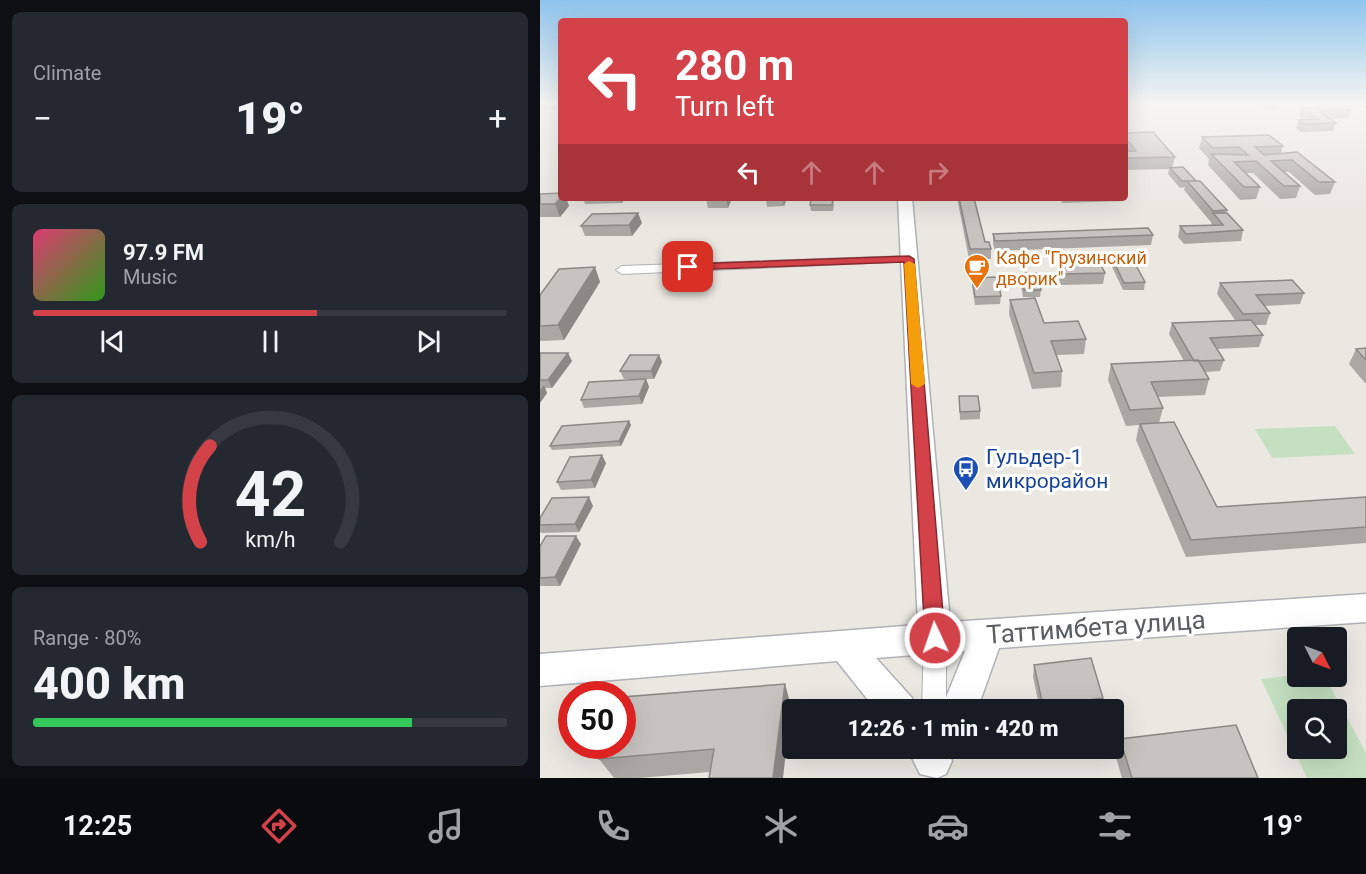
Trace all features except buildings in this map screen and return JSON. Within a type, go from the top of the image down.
[{"type":"main road","points":[[905,201],[935,638]]},
{"type":"main road","name":"Таттимбета улица","points":[[540,669],[935,638],[1366,608]]},
{"type":"main road","points":[[963,699],[987,635]]},
{"type":"main road","points":[[845,646],[890,699]]},
{"type":"street","points":[[622,270],[909,259]]},
{"type":"street","points":[[934,699],[935,638]]},
{"type":"green space","points":[[1335,426],[1355,454],[1272,458],[1255,429]]},
{"type":"green space","points":[[1287,676],[1287,687],[1330,687],[1337,699],[1287,699],[1287,735],[1261,679]]},
{"type":"green space","points":[[1347,718],[1366,753],[1366,778],[1307,778],[1298,759],[1347,759]]},
{"type":"slow traffic","points":[[909,264],[918,384]]},
{"type":"place","name":"Кафе \"Грузинский дворик\"","points":[[977,290]]},
{"type":"place","name":"Гульдер-1 микрорайон","points":[[966,492]]},
{"type":"route","points":[[688,267],[909,259],[935,638]]}]
